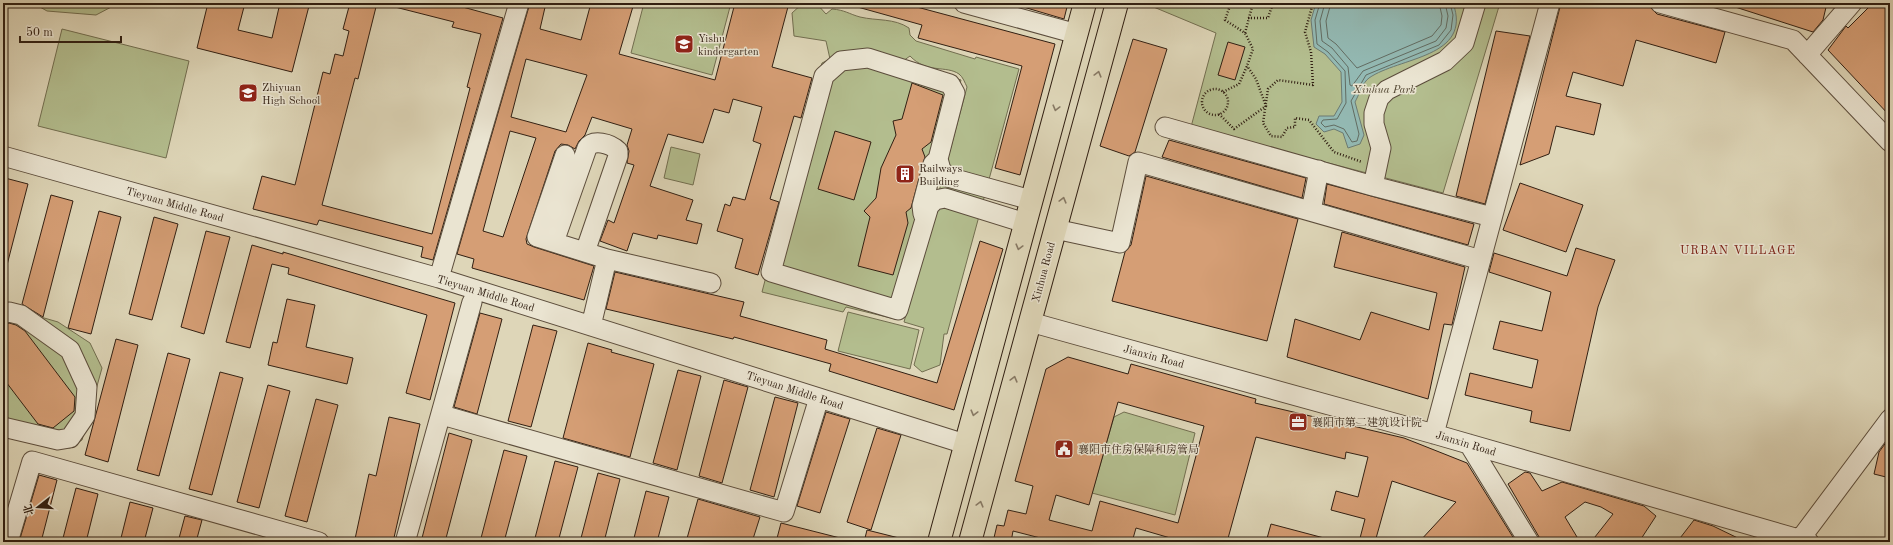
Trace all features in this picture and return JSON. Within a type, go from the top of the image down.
[{"type":"main road","points":[[939,542],[1085,3]]},
{"type":"main road","name":"Xinhua Road","points":[[970,542],[1117,3]]},
{"type":"street","points":[[439,278],[519,3]]},
{"type":"street","points":[[964,3],[1077,34]]},
{"type":"street","points":[[1375,177],[1381,148],[1374,124],[1374,113],[1379,98],[1387,90],[1445,61],[1464,43],[1476,3]]},
{"type":"street","points":[[1434,434],[1550,3]]},
{"type":"street","points":[[1660,3],[1793,40],[1890,142]]},
{"type":"street","points":[[1806,55],[1852,3]]},
{"type":"street","points":[[1025,223],[945,198],[935,200],[929,206],[898,310],[771,272],[824,76],[841,61],[868,58],[950,84],[955,93],[938,159],[941,170],[948,177],[1031,200]]},
{"type":"street","points":[[1164,127],[1319,170],[1375,177],[1492,217]]},
{"type":"street","points":[[554,242],[587,148],[594,142],[614,147],[618,151],[618,156],[585,252]]},
{"type":"street","points":[[565,155],[536,237],[607,259],[711,283]]},
{"type":"street","name":"Tieyuan Middle Road","points":[[3,156],[439,278],[965,444]]},
{"type":"street","points":[[924,222],[922,206],[933,164],[938,159]]},
{"type":"street","points":[[1055,230],[1120,242],[1138,162],[1481,260]]},
{"type":"street","points":[[1310,211],[1319,170]]},
{"type":"street","points":[[591,326],[607,259]]},
{"type":"street","points":[[406,539],[442,415],[472,302]]},
{"type":"street","points":[[3,314],[9,312],[21,315],[70,350],[87,387],[84,416],[70,438],[58,440],[3,427]]},
{"type":"street","name":"Jianxin Road","points":[[1030,322],[1434,434],[1802,541]]},
{"type":"street","points":[[442,415],[784,512],[819,398]]},
{"type":"street","points":[[1802,541],[1890,419]]},
{"type":"street","points":[[1469,444],[1529,542]]},
{"type":"street","points":[[8,542],[32,461],[319,542]]},
{"type":"path","points":[[1223,92],[1239,84],[1247,66],[1252,49],[1245,33],[1225,20],[1231,3]]},
{"type":"path","points":[[1245,33],[1253,3]]},
{"type":"path","points":[[1248,18],[1268,18],[1273,3]]},
{"type":"path","points":[[1313,3],[1305,32],[1311,52],[1312,85],[1278,80],[1268,89],[1263,123],[1271,136],[1282,137],[1287,128],[1295,127],[1294,118],[1309,120],[1334,152],[1375,177]]},
{"type":"path","points":[[1247,66],[1256,79],[1266,106]]},
{"type":"path","points":[[1219,114],[1227,106],[1227,99],[1223,92],[1219,90],[1210,90],[1206,92],[1202,100],[1202,105],[1210,114],[1219,114],[1234,129],[1266,106]]},
{"type":"green space","points":[[33,3],[114,3],[115,5],[96,15],[47,11]]},
{"type":"green space","points":[[644,3],[731,3],[712,75],[631,53]]},
{"type":"green space","points":[[803,3],[816,3],[826,14],[832,9],[844,11],[860,17],[897,23],[909,28],[910,35],[916,41],[975,59],[976,57],[1019,69],[947,334],[944,334],[940,365],[922,372],[914,365],[924,328],[904,322],[967,87],[962,77],[954,71],[923,65],[916,62],[910,56],[903,61],[961,80],[895,319],[846,307],[843,312],[762,292],[820,69],[822,63],[830,59],[826,41],[794,36],[792,13]]},
{"type":"green space","name":"Xinhua Park","points":[[1144,3],[1500,3],[1443,193],[1191,127],[1216,33]]},
{"type":"green space","points":[[62,29],[189,61],[166,158],[38,126]]},
{"type":"green space","points":[[671,147],[700,154],[693,185],[664,178]]},
{"type":"green space","points":[[3,306],[58,322],[90,343],[102,368],[82,440],[70,448],[3,437]]},
{"type":"green space","points":[[848,312],[919,330],[910,369],[838,351]]},
{"type":"green space","points":[[1124,412],[1195,433],[1175,515],[1092,493],[1114,417]]},
{"type":"water","points":[[1316,3],[1453,3],[1456,21],[1453,35],[1443,45],[1414,60],[1382,71],[1365,82],[1355,102],[1364,135],[1360,144],[1348,148],[1343,133],[1334,129],[1324,132],[1316,124],[1319,116],[1334,116],[1342,102],[1341,72],[1325,54],[1314,47],[1311,20]]},
{"type":"building","points":[[208,3],[245,3],[238,30],[272,38],[280,3],[299,3],[309,6],[292,72],[197,48]]},
{"type":"building","points":[[350,3],[377,3],[358,79],[355,78],[322,205],[432,234],[470,88],[467,87],[481,34],[452,27],[454,22],[395,7],[395,3],[448,3],[503,18],[433,260],[421,257],[423,247],[319,220],[317,225],[253,209],[262,176],[295,185],[323,72],[330,74],[335,54],[343,56],[349,31],[343,29]]},
{"type":"building","points":[[530,3],[546,3],[540,29],[581,40],[591,3],[634,3],[619,54],[715,80],[735,3],[789,3],[772,67],[812,78],[801,118],[794,116],[770,199],[779,202],[758,275],[735,268],[743,239],[717,231],[725,204],[730,206],[733,197],[745,200],[761,144],[753,141],[762,107],[733,99],[729,113],[714,109],[703,143],[668,134],[650,186],[693,200],[686,220],[702,224],[697,244],[658,235],[657,239],[633,233],[627,251],[600,241],[608,220],[614,223],[634,165],[627,163],[629,151],[627,145],[632,129],[592,117],[585,135],[579,141],[575,149],[568,145],[561,144],[555,151],[526,239],[527,244],[534,247],[594,266],[584,300],[472,268],[474,259],[457,254]],"holes":[[[526,59],[587,75],[566,132],[511,117]],[[510,131],[536,138],[503,237],[483,231]]]},
{"type":"building","points":[[854,3],[902,3],[1055,44],[1020,175],[995,168],[1022,66],[918,38],[922,25],[854,6]]},
{"type":"building","points":[[1021,3],[1068,3],[1064,19],[1020,6]]},
{"type":"building","points":[[1561,3],[1637,3],[1650,7],[1657,14],[1725,32],[1716,63],[1636,40],[1623,86],[1573,72],[1566,96],[1601,104],[1594,135],[1556,126],[1549,154],[1520,165]]},
{"type":"building","points":[[1729,3],[1827,3],[1823,20],[1813,32],[1729,5]]},
{"type":"building","points":[[1873,3],[1890,3],[1890,116],[1828,50],[1846,26],[1848,28]]},
{"type":"building","points":[[1496,31],[1530,36],[1485,204],[1456,196]]},
{"type":"building","points":[[1133,39],[1167,49],[1135,152],[1129,156],[1100,146]]},
{"type":"building","points":[[1228,42],[1245,47],[1235,80],[1218,75]]},
{"type":"building","name":"Railways Building","points":[[912,83],[943,95],[931,142],[922,149],[925,157],[911,208],[906,212],[908,223],[893,275],[858,266],[870,217],[864,211],[876,198],[881,168],[896,135],[893,121],[902,119]]},
{"type":"building","points":[[835,131],[871,142],[854,200],[818,189]]},
{"type":"building","points":[[1169,140],[1306,178],[1302,198],[1162,157]]},
{"type":"building","points":[[1146,176],[1298,219],[1267,341],[1112,301],[1125,252],[1131,245]]},
{"type":"building","points":[[5,178],[28,184],[7,265],[3,264],[3,187]]},
{"type":"building","points":[[1520,183],[1583,205],[1566,252],[1503,230]]},
{"type":"building","points":[[1327,184],[1474,224],[1468,245],[1324,204]]},
{"type":"building","points":[[51,195],[73,201],[43,317],[22,304]]},
{"type":"building","points":[[99,211],[121,217],[91,334],[68,328]]},
{"type":"building","points":[[154,217],[178,224],[152,320],[129,314]]},
{"type":"building","points":[[206,231],[230,237],[204,334],[181,327]]},
{"type":"building","points":[[1342,232],[1465,267],[1452,325],[1444,324],[1428,399],[1287,357],[1295,319],[1360,340],[1371,312],[1429,330],[1437,293],[1334,267]]},
{"type":"building","points":[[980,241],[1003,249],[954,410],[829,371],[831,364],[734,337],[733,339],[606,309],[615,272],[744,302],[740,316],[827,340],[825,349],[937,383]]},
{"type":"building","points":[[252,245],[283,254],[283,252],[455,303],[430,400],[406,393],[427,315],[288,274],[289,268],[272,264],[250,348],[226,342]]},
{"type":"building","points":[[1576,248],[1615,260],[1598,307],[1570,431],[1530,422],[1532,411],[1465,395],[1470,373],[1532,388],[1538,360],[1493,349],[1500,321],[1542,331],[1551,292],[1489,272],[1494,253],[1567,276]]},
{"type":"building","points":[[287,299],[315,305],[306,347],[353,358],[347,384],[268,365],[273,342],[277,343]]},
{"type":"building","points":[[480,313],[502,319],[477,414],[454,407]]},
{"type":"building","points":[[9,323],[16,325],[25,331],[75,397],[74,411],[53,428],[38,424],[3,378],[3,325]]},
{"type":"building","points":[[533,325],[557,331],[531,427],[508,421]]},
{"type":"building","points":[[116,339],[138,345],[108,462],[85,455]]},
{"type":"building","points":[[588,343],[612,350],[611,352],[654,364],[630,457],[563,438]]},
{"type":"building","points":[[168,353],[190,359],[159,476],[137,470]]},
{"type":"building","points":[[1068,357],[1128,374],[1131,364],[1256,399],[1255,403],[1404,438],[1467,463],[1516,542],[1419,542],[1456,502],[1392,481],[1375,542],[1359,542],[1365,519],[1331,510],[1336,491],[1358,497],[1368,457],[1346,452],[1345,459],[1256,437],[1227,542],[1184,542],[1136,528],[1132,542],[1056,542],[1013,531],[1011,542],[993,542],[997,525],[1004,526],[1008,510],[1026,514],[1033,486],[1015,481],[1046,369]],"holes":[[[1118,402],[1204,426],[1178,523],[1100,501],[1092,531],[1049,520],[1056,495],[1089,505]]]},
{"type":"building","points":[[678,370],[701,376],[677,470],[653,463]]},
{"type":"building","points":[[220,372],[243,378],[212,495],[189,489]]},
{"type":"building","points":[[724,380],[748,387],[722,483],[699,476]]},
{"type":"building","points":[[268,385],[290,391],[259,508],[237,502]]},
{"type":"building","points":[[775,397],[798,403],[774,497],[750,490]]},
{"type":"building","points":[[316,399],[338,405],[307,522],[285,516]]},
{"type":"building","points":[[826,412],[850,419],[820,513],[797,506]]},
{"type":"building","points":[[389,417],[420,424],[393,542],[368,542],[355,539],[369,474],[376,476]]},
{"type":"building","points":[[877,428],[901,435],[871,530],[847,522]]},
{"type":"building","points":[[449,433],[472,440],[445,542],[421,542]]},
{"type":"building","points":[[1890,437],[1890,478],[1874,474],[1879,452]]},
{"type":"building","points":[[504,450],[527,456],[504,542],[480,542]]},
{"type":"building","points":[[555,461],[578,467],[558,542],[534,542]]},
{"type":"building","points":[[1525,472],[1530,473],[1542,491],[1562,482],[1644,506],[1656,516],[1639,542],[1591,542],[1613,514],[1601,507],[1585,502],[1565,517],[1580,542],[1542,542],[1508,484]]},
{"type":"building","points":[[598,473],[620,479],[604,542],[580,542]]},
{"type":"building","points":[[39,475],[57,480],[41,542],[19,542]]},
{"type":"building","points":[[76,488],[98,494],[86,542],[62,542]]},
{"type":"building","points":[[646,491],[669,497],[657,542],[633,542]]},
{"type":"building","points":[[698,499],[760,517],[752,542],[686,542]]},
{"type":"building","points":[[130,502],[153,508],[144,542],[120,542]]},
{"type":"building","points":[[185,516],[202,520],[196,542],[178,542]]},
{"type":"building","points":[[1694,520],[1713,526],[1746,542],[1677,542]]},
{"type":"building","points":[[781,523],[840,538],[840,542],[776,542]]},
{"type":"building","points":[[1271,524],[1324,538],[1324,542],[1266,542]]},
{"type":"building","points":[[867,530],[899,538],[898,542],[864,542]]},
{"type":"place","name":"Yishu kindergarten","points":[[684,44]]},
{"type":"place","name":"Zhiyuan High School","points":[[248,93]]},
{"type":"place","name":"Railways Building","points":[[905,174]]},
{"type":"place","name":"襄阳市第二建筑设计院","points":[[1298,422]]},
{"type":"place","name":"襄阳市住房保障和房管局","points":[[1064,449]]},
{"type":"district","name":"URBAN VILLAGE","points":[[1738,250]]}]
